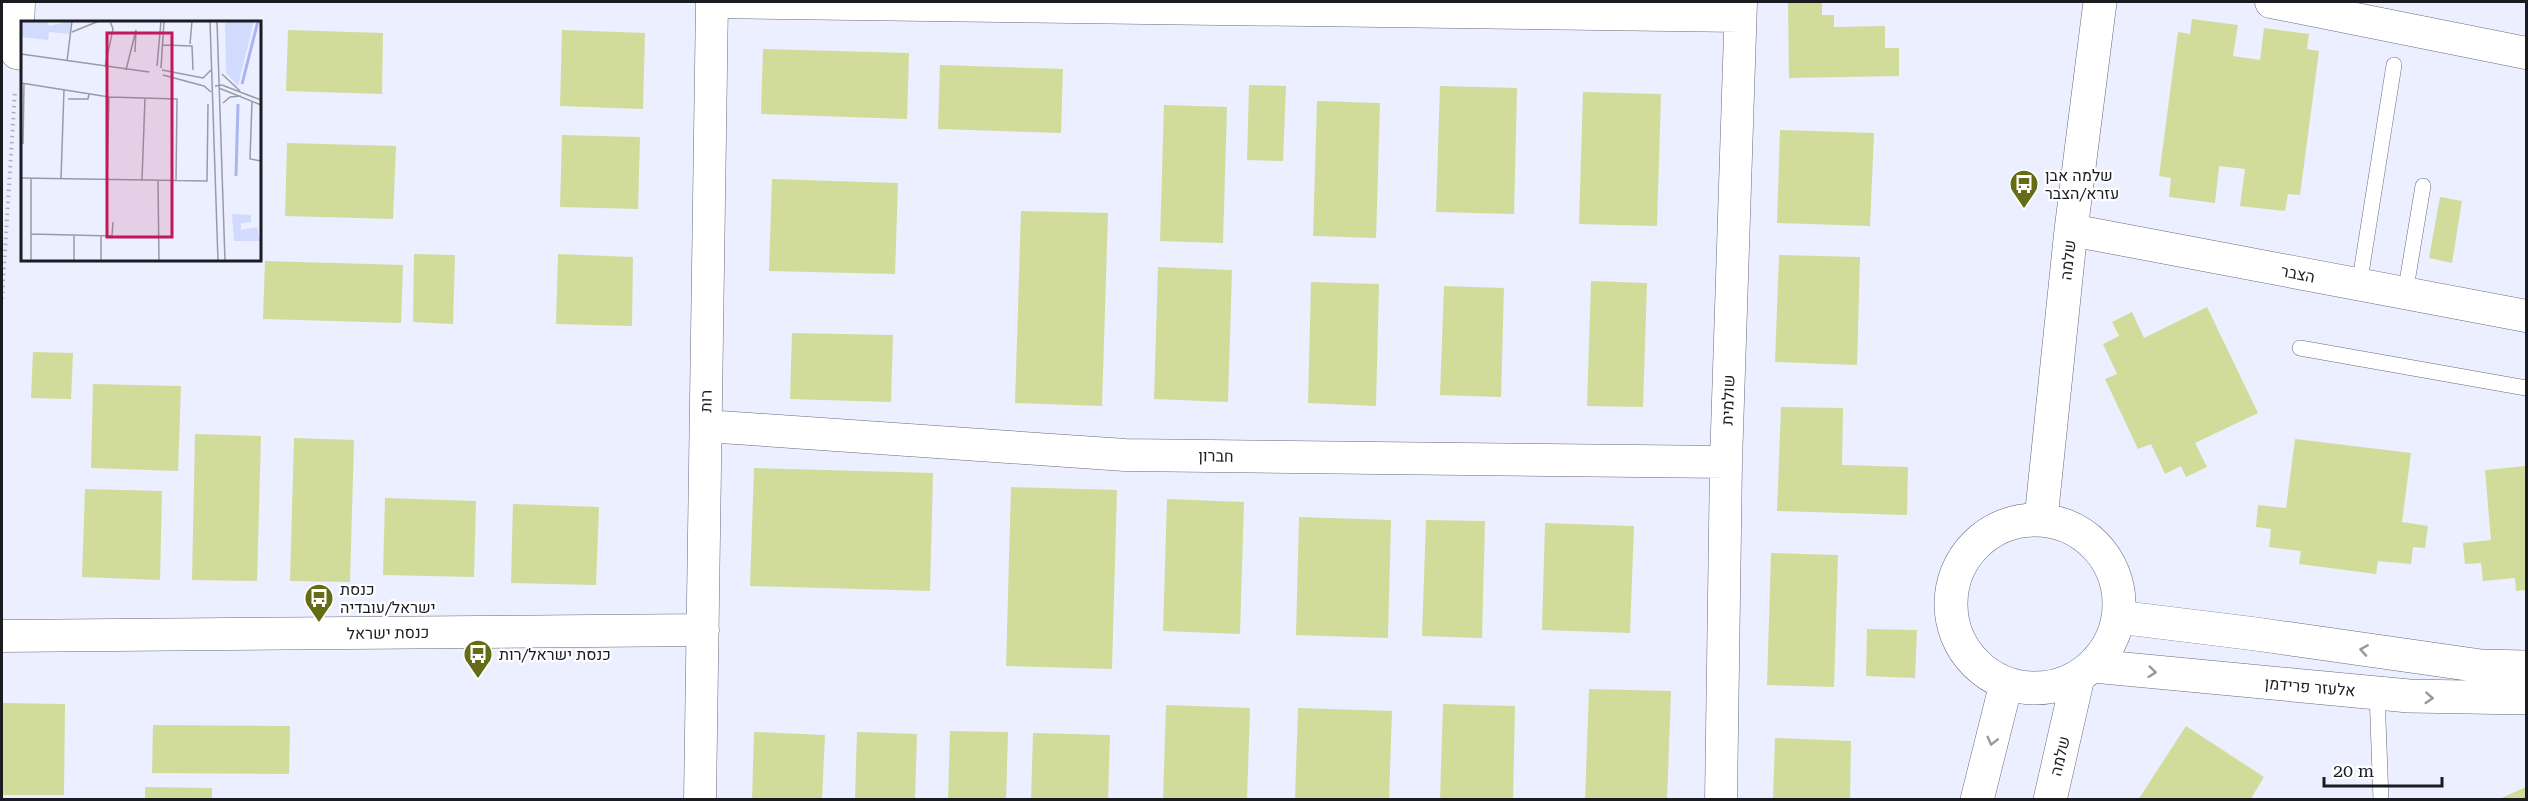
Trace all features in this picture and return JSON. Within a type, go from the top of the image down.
[{"type":"street","points":[[19,2],[20,54]]},
{"type":"street","points":[[712,2],[1143,9],[1740,9]]},
{"type":"street","name":"רות","points":[[700,800],[712,2]]},
{"type":"street","name":"שלמה","points":[[2041,519],[2071,230],[2100,2]]},
{"type":"street","points":[[2271,2],[2526,53]]},
{"type":"street","name":"שולמית","points":[[1721,800],[1726,462],[1740,9]]},
{"type":"street","name":"הצבר","points":[[2071,230],[2359,286],[2517,309]]},
{"type":"street","name":"חברון","points":[[706,426],[1125,455],[1726,462]]},
{"type":"street","points":[[2041,519],[2070,526],[2095,543],[2112,568],[2120,597],[2118,617],[2108,648],[2085,672],[2054,687],[2030,689],[2006,684],[1983,671],[1965,651],[1953,626],[1951,599],[1956,573],[1970,549],[1990,532],[2015,521],[2041,519]]},
{"type":"street","points":[[2118,617],[2481,666],[2526,667]]},
{"type":"street","name":"כנסת ישראל","points":[[2,636],[703,630]]},
{"type":"street","name":"שלמה","points":[[2050,800],[2085,672]]},
{"type":"street","name":"אלעזר פרידמן","points":[[2085,672],[2444,699],[2526,698]]},
{"type":"street","points":[[1977,800],[2006,684]]},
{"type":"lane","points":[[2359,286],[2394,65]]},
{"type":"lane","points":[[2405,294],[2422,186]]},
{"type":"lane","points":[[2301,348],[2526,388]]},
{"type":"lane","points":[[2377,693],[2381,800]]},
{"type":"path","points":[[2,299],[20,54]]},
{"type":"building","points":[[1788,2],[1822,2],[1822,15],[1834,15],[1834,27],[1885,26],[1885,48],[1899,48],[1899,76],[1789,78]]},
{"type":"building","points":[[2192,19],[2238,25],[2233,56],[2260,60],[2264,28],[2309,34],[2307,49],[2319,51],[2300,195],[2288,194],[2285,211],[2240,206],[2245,169],[2219,166],[2215,203],[2169,197],[2171,178],[2159,176],[2178,32],[2190,34]]},
{"type":"building","points":[[288,30],[383,33],[382,94],[286,91]]},
{"type":"building","points":[[562,30],[645,33],[643,109],[560,106]]},
{"type":"building","points":[[763,49],[909,53],[907,119],[761,114]]},
{"type":"building","points":[[940,65],[1063,69],[1061,133],[938,129]]},
{"type":"building","points":[[1249,85],[1286,86],[1283,161],[1247,160]]},
{"type":"building","points":[[1440,86],[1517,88],[1514,214],[1436,212]]},
{"type":"building","points":[[1583,92],[1661,94],[1657,226],[1579,224]]},
{"type":"building","points":[[1317,101],[1380,103],[1376,238],[1313,236]]},
{"type":"building","points":[[1164,105],[1227,107],[1223,243],[1160,241]]},
{"type":"building","points":[[1780,130],[1874,133],[1870,226],[1777,223]]},
{"type":"building","points":[[562,135],[640,137],[638,209],[560,207]]},
{"type":"building","points":[[287,143],[396,146],[393,219],[285,216]]},
{"type":"building","points":[[772,179],[898,183],[895,274],[769,271]]},
{"type":"building","points":[[2440,197],[2462,201],[2452,263],[2429,258]]},
{"type":"building","points":[[1021,211],[1108,213],[1102,406],[1015,403]]},
{"type":"building","points":[[414,254],[455,255],[453,324],[413,322]]},
{"type":"building","points":[[558,254],[633,257],[632,326],[556,324]]},
{"type":"building","points":[[1779,255],[1860,257],[1857,365],[1775,362]]},
{"type":"building","points":[[265,261],[403,265],[401,323],[263,319]]},
{"type":"building","points":[[1158,267],[1232,270],[1228,402],[1154,399]]},
{"type":"building","points":[[1591,281],[1647,283],[1643,407],[1587,406]]},
{"type":"building","points":[[1311,282],[1379,284],[1376,406],[1308,403]]},
{"type":"building","points":[[1444,286],[1504,288],[1501,397],[1440,395]]},
{"type":"building","points":[[2207,307],[2258,413],[2195,443],[2207,467],[2186,477],[2181,466],[2165,474],[2151,444],[2138,449],[2105,379],[2117,374],[2103,344],[2119,336],[2112,322],[2132,312],[2144,338]]},
{"type":"building","points":[[792,333],[893,335],[891,402],[790,399]]},
{"type":"building","points":[[33,352],[73,353],[71,399],[31,398]]},
{"type":"building","points":[[93,384],[181,386],[178,471],[91,468]]},
{"type":"building","points":[[1781,407],[1843,408],[1842,465],[1908,467],[1907,515],[1777,511]]},
{"type":"building","points":[[195,434],[261,436],[257,581],[192,580]]},
{"type":"building","points":[[294,438],[354,440],[350,582],[290,581]]},
{"type":"building","points":[[2295,439],[2411,453],[2402,522],[2428,526],[2425,548],[2413,547],[2411,564],[2378,561],[2376,574],[2299,564],[2301,551],[2269,547],[2271,529],[2256,527],[2258,505],[2286,508]]},
{"type":"building","points":[[2526,466],[2526,590],[2516,591],[2515,578],[2483,581],[2481,563],[2465,564],[2463,543],[2491,540],[2485,470]]},
{"type":"building","points":[[754,468],[933,473],[930,591],[750,586]]},
{"type":"building","points":[[1011,487],[1117,490],[1112,669],[1006,666]]},
{"type":"building","points":[[85,489],[162,491],[160,580],[82,577]]},
{"type":"building","points":[[385,498],[476,501],[474,577],[383,575]]},
{"type":"building","points":[[1167,499],[1244,502],[1240,634],[1163,631]]},
{"type":"building","points":[[513,504],[599,507],[596,585],[511,583]]},
{"type":"building","points":[[1299,517],[1391,520],[1388,638],[1296,635]]},
{"type":"building","points":[[1426,520],[1485,521],[1482,638],[1422,636]]},
{"type":"building","points":[[1545,523],[1634,526],[1630,633],[1542,630]]},
{"type":"building","points":[[1771,553],[1838,555],[1834,687],[1767,685]]},
{"type":"building","points":[[1867,629],[1917,630],[1915,678],[1866,676]]},
{"type":"building","points":[[1589,689],[1671,691],[1667,800],[1585,800]]},
{"type":"building","points":[[2,703],[65,704],[64,795],[2,795]]},
{"type":"building","points":[[1443,704],[1515,706],[1513,800],[1440,800]]},
{"type":"building","points":[[1166,705],[1250,708],[1247,800],[1163,800]]},
{"type":"building","points":[[1298,708],[1392,711],[1389,800],[1295,800]]},
{"type":"building","points":[[153,725],[290,726],[289,774],[152,773]]},
{"type":"building","points":[[2186,726],[2264,777],[2250,800],[2138,800]]},
{"type":"building","points":[[950,731],[1008,732],[1006,800],[948,800]]},
{"type":"building","points":[[754,732],[825,735],[822,800],[752,800]]},
{"type":"building","points":[[857,732],[917,734],[915,800],[855,799]]},
{"type":"building","points":[[1033,733],[1110,735],[1108,800],[1031,800]]},
{"type":"building","points":[[1775,738],[1851,741],[1850,800],[1773,800]]},
{"type":"building","points":[[145,787],[212,788],[212,800],[145,800]]},
{"type":"building","points":[[2526,787],[2526,800],[2497,800]]},
{"type":"place","name":"שלמה אבן עזרא/הצבר","points":[[2024,210]]},
{"type":"place","name":"כנסת ישראל/עובדיה","points":[[319,624]]},
{"type":"place","name":"כנסת ישראל/רות","points":[[478,680]]}]
